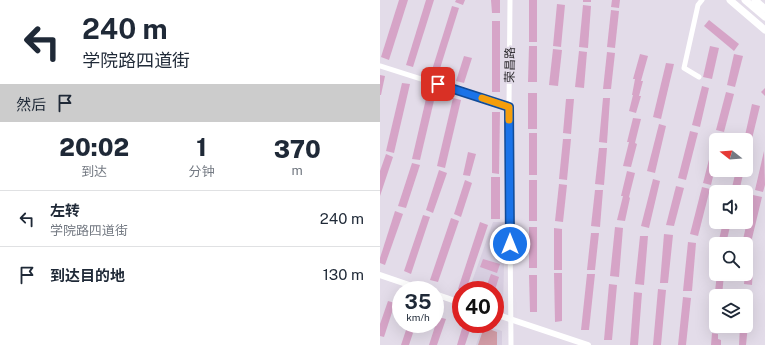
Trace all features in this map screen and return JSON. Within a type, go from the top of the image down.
[{"type":"highway","points":[[730,0],[765,30]]},
{"type":"highway","points":[[745,0],[765,17]]},
{"type":"highway","points":[[754,0],[765,9]]},
{"type":"main road","points":[[380,275],[398,281]]},
{"type":"main road","points":[[380,279],[392,283]]},
{"type":"main road","points":[[504,318],[581,345]]},
{"type":"main road","points":[[511,321],[588,345]]},
{"type":"street","name":"荣昌路","points":[[510,0],[509,107],[511,345]]},
{"type":"street","points":[[699,78],[684,68],[698,5],[702,0]]},
{"type":"street","points":[[380,66],[509,107]]},
{"type":"shaded area","points":[[493,222],[505,222],[504,281],[472,281]]},
{"type":"shaded area","points":[[480,333],[502,333],[502,345],[476,345]]},
{"type":"shaded area","points":[[482,333],[497,333],[497,345],[478,345]]},
{"type":"building","points":[[399,0],[408,0],[389,60],[381,57]]},
{"type":"building","points":[[426,0],[434,0],[413,67],[406,65]]},
{"type":"building","points":[[456,0],[465,0],[463,5],[455,2]]},
{"type":"building","points":[[491,0],[500,0],[500,13],[492,13]]},
{"type":"building","points":[[529,0],[537,0],[537,42],[529,42]]},
{"type":"building","points":[[583,0],[591,0],[591,2],[583,2]]},
{"type":"building","points":[[612,0],[620,0],[619,8],[611,7]]},
{"type":"building","points":[[557,4],[565,5],[561,47],[553,46]]},
{"type":"building","points":[[583,5],[591,6],[588,48],[579,47]]},
{"type":"building","points":[[452,6],[459,8],[438,75],[431,73]]},
{"type":"building","points":[[611,10],[619,11],[615,48],[607,47]]},
{"type":"building","points":[[709,20],[739,44],[734,51],[704,26]]},
{"type":"building","points":[[492,21],[500,21],[500,92],[492,92]]},
{"type":"building","points":[[529,46],[537,46],[537,82],[528,82]]},
{"type":"building","points":[[710,46],[719,48],[712,79],[703,77]]},
{"type":"building","points":[[553,49],[562,50],[558,86],[549,85]]},
{"type":"building","points":[[579,51],[587,52],[584,88],[575,87]]},
{"type":"building","points":[[607,52],[615,53],[611,89],[603,89]]},
{"type":"building","points":[[640,54],[648,56],[641,81],[643,81],[639,96],[641,96],[636,113],[629,111],[635,79],[633,79]]},
{"type":"building","points":[[734,54],[743,56],[735,87],[727,85]]},
{"type":"building","points":[[464,56],[472,58],[464,83],[456,81]]},
{"type":"building","points":[[666,63],[674,64],[661,119],[653,117]]},
{"type":"building","points":[[380,75],[385,76],[381,95],[380,95]]},
{"type":"building","points":[[402,83],[410,84],[394,153],[386,151]]},
{"type":"building","points":[[702,86],[709,88],[700,127],[692,125]]},
{"type":"building","points":[[765,88],[765,96],[761,92]]},
{"type":"building","points":[[428,90],[436,92],[420,160],[412,159]]},
{"type":"building","points":[[726,92],[734,94],[724,132],[716,130]]},
{"type":"building","points":[[528,93],[537,93],[537,129],[528,129]]},
{"type":"building","points":[[453,98],[461,100],[445,168],[437,166]]},
{"type":"building","points":[[603,98],[610,98],[607,143],[599,142]]},
{"type":"building","points":[[566,99],[574,99],[571,134],[563,133]]},
{"type":"building","points":[[752,104],[760,106],[753,135],[753,133],[746,133]]},
{"type":"building","points":[[492,112],[500,112],[499,174],[492,173]]},
{"type":"building","points":[[633,118],[641,119],[631,167],[623,166]]},
{"type":"building","points":[[659,124],[666,126],[655,173],[647,171]]},
{"type":"building","points":[[690,131],[698,133],[686,180],[678,178]]},
{"type":"building","points":[[529,133],[537,133],[537,175],[529,175]]},
{"type":"building","points":[[563,139],[571,139],[567,180],[559,179]]},
{"type":"building","points":[[599,148],[607,148],[604,185],[595,184]]},
{"type":"building","points":[[764,151],[765,185],[763,192],[755,190]]},
{"type":"building","points":[[468,152],[476,154],[470,176],[463,175]]},
{"type":"building","points":[[386,154],[393,157],[380,196],[380,171]]},
{"type":"building","points":[[709,160],[709,177],[713,177],[711,185],[703,183]]},
{"type":"building","points":[[412,163],[420,165],[406,208],[398,206]]},
{"type":"building","points":[[439,170],[447,173],[433,213],[426,210]]},
{"type":"building","points":[[627,171],[635,173],[625,221],[617,220]]},
{"type":"building","points":[[491,177],[500,177],[500,219],[491,219]]},
{"type":"building","points":[[734,177],[742,177],[741,185],[733,185]]},
{"type":"building","points":[[653,179],[660,181],[649,228],[641,226]]},
{"type":"building","points":[[465,180],[472,183],[461,217],[454,214]]},
{"type":"building","points":[[529,180],[537,180],[537,221],[529,221]]},
{"type":"building","points":[[559,184],[567,185],[563,222],[555,221]]},
{"type":"building","points":[[676,186],[684,188],[674,226],[666,225]]},
{"type":"building","points":[[702,187],[709,189],[698,236],[690,234]]},
{"type":"building","points":[[595,190],[603,190],[600,227],[591,226]]},
{"type":"building","points":[[753,195],[762,197],[752,237],[744,237],[745,229],[753,229]]},
{"type":"building","points":[[395,211],[403,214],[385,265],[380,263],[380,258]]},
{"type":"building","points":[[423,215],[430,217],[411,274],[404,271]]},
{"type":"building","points":[[451,218],[459,221],[438,281],[430,280]]},
{"type":"building","points":[[480,222],[488,225],[469,281],[461,281]]},
{"type":"building","points":[[529,227],[537,227],[537,268],[529,268]]},
{"type":"building","points":[[615,227],[623,228],[619,277],[610,276]]},
{"type":"building","points":[[554,228],[562,229],[562,270],[554,270]]},
{"type":"building","points":[[721,229],[729,229],[728,237],[720,237]]},
{"type":"building","points":[[591,233],[599,233],[595,270],[587,270]]},
{"type":"building","points":[[664,234],[673,235],[668,283],[660,283]]},
{"type":"building","points":[[640,236],[648,236],[644,285],[635,284]]},
{"type":"building","points":[[688,242],[696,243],[692,291],[683,291]]},
{"type":"building","points":[[483,259],[500,264],[497,273],[480,267]]},
{"type":"building","points":[[554,273],[562,273],[562,321],[555,322]]},
{"type":"building","points":[[491,274],[499,277],[498,281],[488,281]]},
{"type":"building","points":[[587,274],[595,274],[589,330],[581,330]]},
{"type":"building","points":[[529,275],[537,275],[537,312],[530,312]]},
{"type":"building","points":[[716,281],[723,281],[723,289],[715,289]]},
{"type":"building","points":[[744,281],[752,281],[752,285],[744,284]]},
{"type":"building","points":[[609,284],[617,285],[612,340],[604,340]]},
{"type":"building","points":[[658,289],[666,290],[661,345],[653,345]]},
{"type":"building","points":[[634,292],[642,293],[638,345],[630,345]]},
{"type":"building","points":[[683,297],[691,298],[686,345],[678,345]]},
{"type":"building","points":[[388,301],[392,302],[392,312],[384,337],[380,336],[380,324]]},
{"type":"building","points":[[405,333],[413,333],[409,345],[401,345]]},
{"type":"building","points":[[433,333],[441,333],[437,345],[429,345]]},
{"type":"building","points":[[461,333],[469,333],[465,345],[457,345]]},
{"type":"building","points":[[712,333],[718,334],[718,339],[721,340],[721,345],[711,345]]},
{"type":"building","points":[[740,333],[747,333],[746,345],[739,345]]},
{"type":"slow traffic","points":[[482,98],[509,107],[509,120]]},
{"type":"route","points":[[438,84],[509,107],[510,244]]}]
